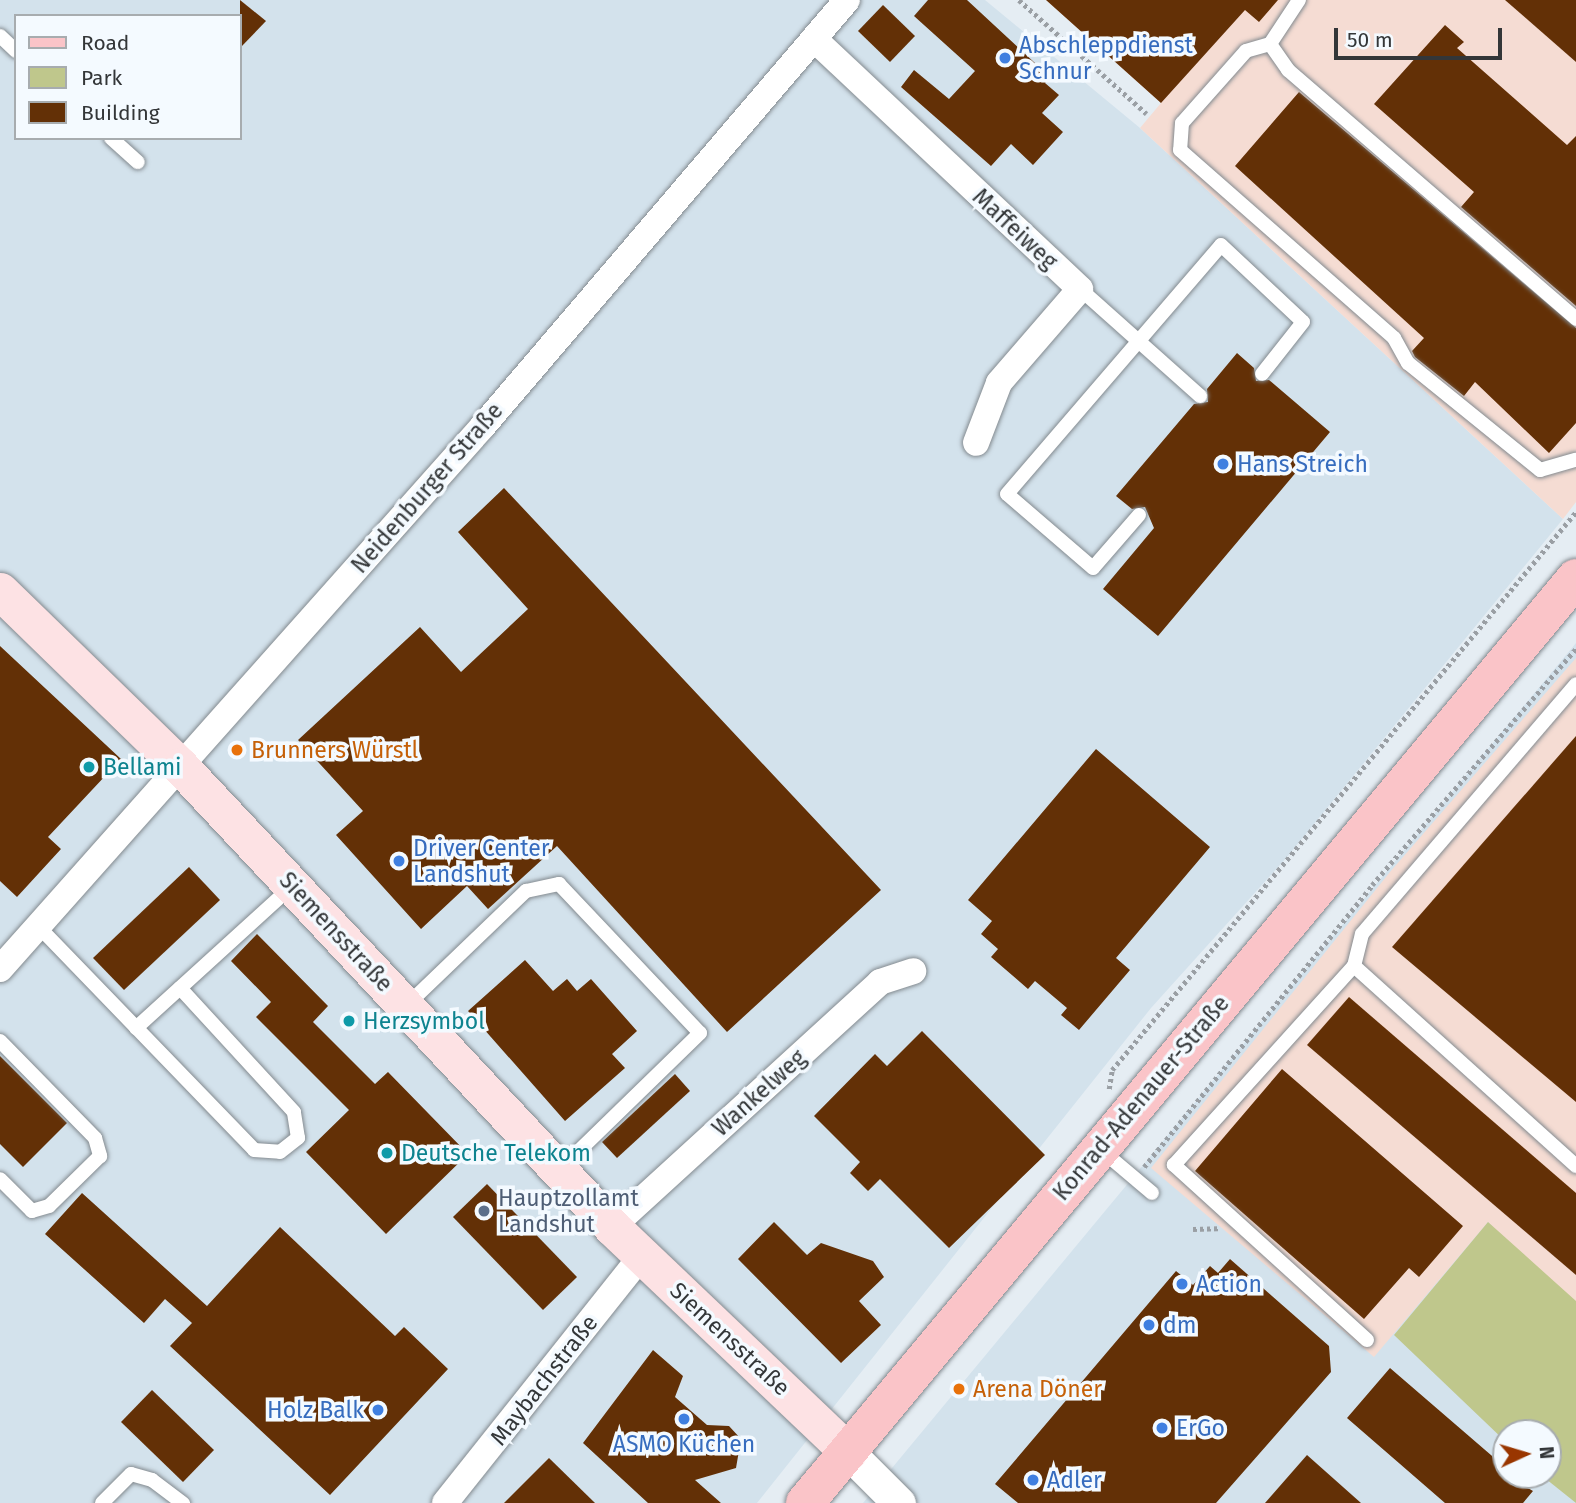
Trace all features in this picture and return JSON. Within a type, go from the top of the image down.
[{"type":"main road","name":"Konrad-Adenauer-Straße","points":[[805,1503],[1576,578]]},
{"type":"main road","name":"Siemensstraße","points":[[0,591],[180,765],[612,1227],[848,1452]]},
{"type":"street","name":"Neidenburger Straße","points":[[0,969],[483,426],[848,0]]},
{"type":"street","name":"Maffeiweg","points":[[814,38],[1080,289]]},
{"type":"street","points":[[976,443],[999,383],[1080,289]]},
{"type":"street","name":"Wankelweg","points":[[612,1227],[880,982],[913,971]]},
{"type":"street","name":"Maybachstraße","points":[[445,1503],[641,1256]]},
{"type":"street","points":[[848,1452],[899,1503]]},
{"type":"lane","points":[[1299,0],[1270,44],[1246,51],[1182,123],[1180,150],[1394,338],[1408,363],[1540,470],[1576,460]]},
{"type":"lane","points":[[0,36],[14,49]]},
{"type":"lane","points":[[1270,44],[1288,70],[1576,319]]},
{"type":"lane","points":[[113,140],[138,162]]},
{"type":"lane","points":[[1139,515],[1093,569],[1007,494],[1220,245],[1303,322],[1262,374]]},
{"type":"lane","points":[[1080,289],[1200,396]]},
{"type":"lane","points":[[1367,1340],[1174,1165],[1354,966],[1362,934],[1576,684]]},
{"type":"lane","points":[[406,1006],[526,891],[559,884],[700,1033],[559,1171]]},
{"type":"lane","points":[[136,1027],[293,885]]},
{"type":"lane","points":[[38,926],[254,1150],[280,1152],[298,1138],[294,1112],[180,988]]},
{"type":"lane","points":[[1354,966],[1576,1166]]},
{"type":"lane","points":[[0,1041],[95,1138],[100,1156],[49,1206],[32,1211],[0,1179]]},
{"type":"lane","points":[[1100,1149],[1152,1193]]},
{"type":"lane","points":[[102,1503],[131,1474],[152,1480],[183,1503]]},
{"type":"path","points":[[1019,0],[1147,114]]},
{"type":"path","points":[[1108,1097],[1112,1070],[1576,512]]},
{"type":"path","points":[[1134,1179],[1372,885],[1576,649]]},
{"type":"shaded area","points":[[0,0],[985,0],[1140,128],[1563,519],[1287,857],[1151,1008],[757,1503],[0,1503]]},
{"type":"shaded area","points":[[1046,0],[1576,0],[1576,502],[1563,519],[1140,128],[1161,103]]},
{"type":"shaded area","points":[[1576,643],[1576,1503],[863,1503]]},
{"type":"shaded area","points":[[1576,658],[1576,1311],[1488,1222],[1374,1357],[1151,1168],[1390,872]]},
{"type":"green space","points":[[1488,1222],[1576,1301],[1576,1503],[1558,1489],[1562,1489],[1562,1419],[1492,1419],[1492,1429],[1394,1335]]},
{"type":"building","points":[[240,0],[266,21],[242,46],[242,14]]},
{"type":"building","points":[[928,0],[967,0],[1050,77],[1045,83],[1059,95],[1042,113],[1063,132],[1033,165],[1011,144],[991,166],[901,87],[914,70],[949,99],[975,71],[914,16]]},
{"type":"building","points":[[1046,0],[1278,0],[1259,22],[1245,10],[1161,103]]},
{"type":"building","points":[[1505,0],[1576,0],[1576,62]]},
{"type":"building","points":[[883,5],[915,36],[890,62],[858,31]]},
{"type":"building","points":[[1445,25],[1464,42],[1457,48],[1567,145],[1576,136],[1576,306],[1461,207],[1474,192],[1374,104]]},
{"type":"building","points":[[1299,92],[1576,328],[1576,423],[1549,453],[1475,382],[1464,396],[1415,357],[1412,351],[1424,338],[1235,166]]},
{"type":"building","name":"Hans Streich","points":[[1237,353],[1254,368],[1256,381],[1269,380],[1330,432],[1158,636],[1103,589],[1154,528],[1145,507],[1132,509],[1116,496],[1194,404],[1208,402],[1207,389]]},
{"type":"building","points":[[504,488],[881,890],[727,1032],[557,846],[488,909],[467,886],[421,929],[336,835],[363,811],[298,740],[420,627],[461,672],[528,609],[458,532]]},
{"type":"building","points":[[0,646],[121,759],[48,837],[61,849],[17,897],[0,881]]},
{"type":"building","points":[[1576,736],[1576,1102],[1392,947]]},
{"type":"building","points":[[1096,749],[1210,847],[1116,958],[1130,970],[1079,1030],[1061,1015],[1067,1008],[1035,981],[1028,989],[991,957],[998,949],[981,934],[992,921],[968,900]]},
{"type":"building","points":[[189,867],[220,900],[124,990],[93,958]]},
{"type":"building","name":"Deutsche Telekom","points":[[257,934],[328,1006],[313,1022],[375,1084],[388,1072],[468,1154],[386,1234],[306,1152],[349,1110],[256,1017],[271,1002],[231,961]]},
{"type":"building","points":[[525,960],[553,991],[567,979],[577,991],[591,979],[637,1031],[612,1054],[625,1068],[565,1121],[468,1011]]},
{"type":"building","points":[[1349,997],[1576,1193],[1576,1275],[1307,1045]]},
{"type":"building","points":[[922,1031],[1045,1155],[949,1248],[880,1179],[868,1191],[850,1173],[860,1162],[814,1116],[875,1054],[887,1066]]},
{"type":"building","points":[[0,1056],[67,1123],[23,1167],[0,1144]]},
{"type":"building","points":[[1282,1069],[1463,1226],[1419,1277],[1409,1268],[1364,1319],[1195,1171]]},
{"type":"building","points":[[675,1074],[690,1091],[617,1158],[602,1142]]},
{"type":"building","points":[[487,1184],[577,1277],[543,1310],[453,1217]]},
{"type":"building","points":[[82,1193],[207,1306],[280,1227],[395,1336],[404,1327],[448,1369],[330,1495],[170,1346],[192,1323],[165,1299],[144,1323],[45,1234]]},
{"type":"building","points":[[774,1222],[807,1255],[821,1243],[873,1261],[884,1277],[859,1301],[881,1325],[841,1363],[738,1259]]},
{"type":"building","name":"ErGo","points":[[1230,1259],[1329,1346],[1331,1372],[1216,1503],[1018,1503],[995,1484],[1176,1271],[1193,1285],[1210,1266],[1218,1273]]},
{"type":"building","points":[[653,1350],[683,1376],[675,1397],[707,1425],[729,1426],[741,1439],[736,1468],[695,1480],[721,1503],[648,1503],[583,1443]]},
{"type":"building","points":[[1390,1368],[1492,1456],[1492,1489],[1533,1491],[1523,1503],[1445,1503],[1347,1418]]},
{"type":"building","points":[[152,1390],[214,1450],[183,1482],[121,1422]]},
{"type":"building","points":[[1307,1455],[1361,1503],[1265,1503]]},
{"type":"building","points":[[549,1458],[595,1503],[504,1503]]},
{"type":"place","name":"Abschleppdienst Schnur","points":[[1005,58]]},
{"type":"place","name":"Hans Streich","points":[[1223,464]]},
{"type":"place","name":"Brunners Würstl","points":[[237,750]]},
{"type":"place","name":"Bellami","points":[[89,767]]},
{"type":"place","name":"Driver Center Landshut","points":[[399,861]]},
{"type":"place","name":"Herzsymbol","points":[[349,1021]]},
{"type":"place","name":"Deutsche Telekom","points":[[387,1153]]},
{"type":"place","name":"Hauptzollamt Landshut","points":[[484,1211]]},
{"type":"place","name":"Action","points":[[1182,1284]]},
{"type":"place","name":"dm","points":[[1149,1325]]},
{"type":"place","name":"Arena Döner","points":[[959,1389]]},
{"type":"place","name":"Holz Balk","points":[[378,1410]]},
{"type":"place","name":"ASMO Küchen","points":[[684,1419]]},
{"type":"place","name":"ErGo","points":[[1162,1428]]},
{"type":"place","name":"Adler","points":[[1033,1480]]}]
